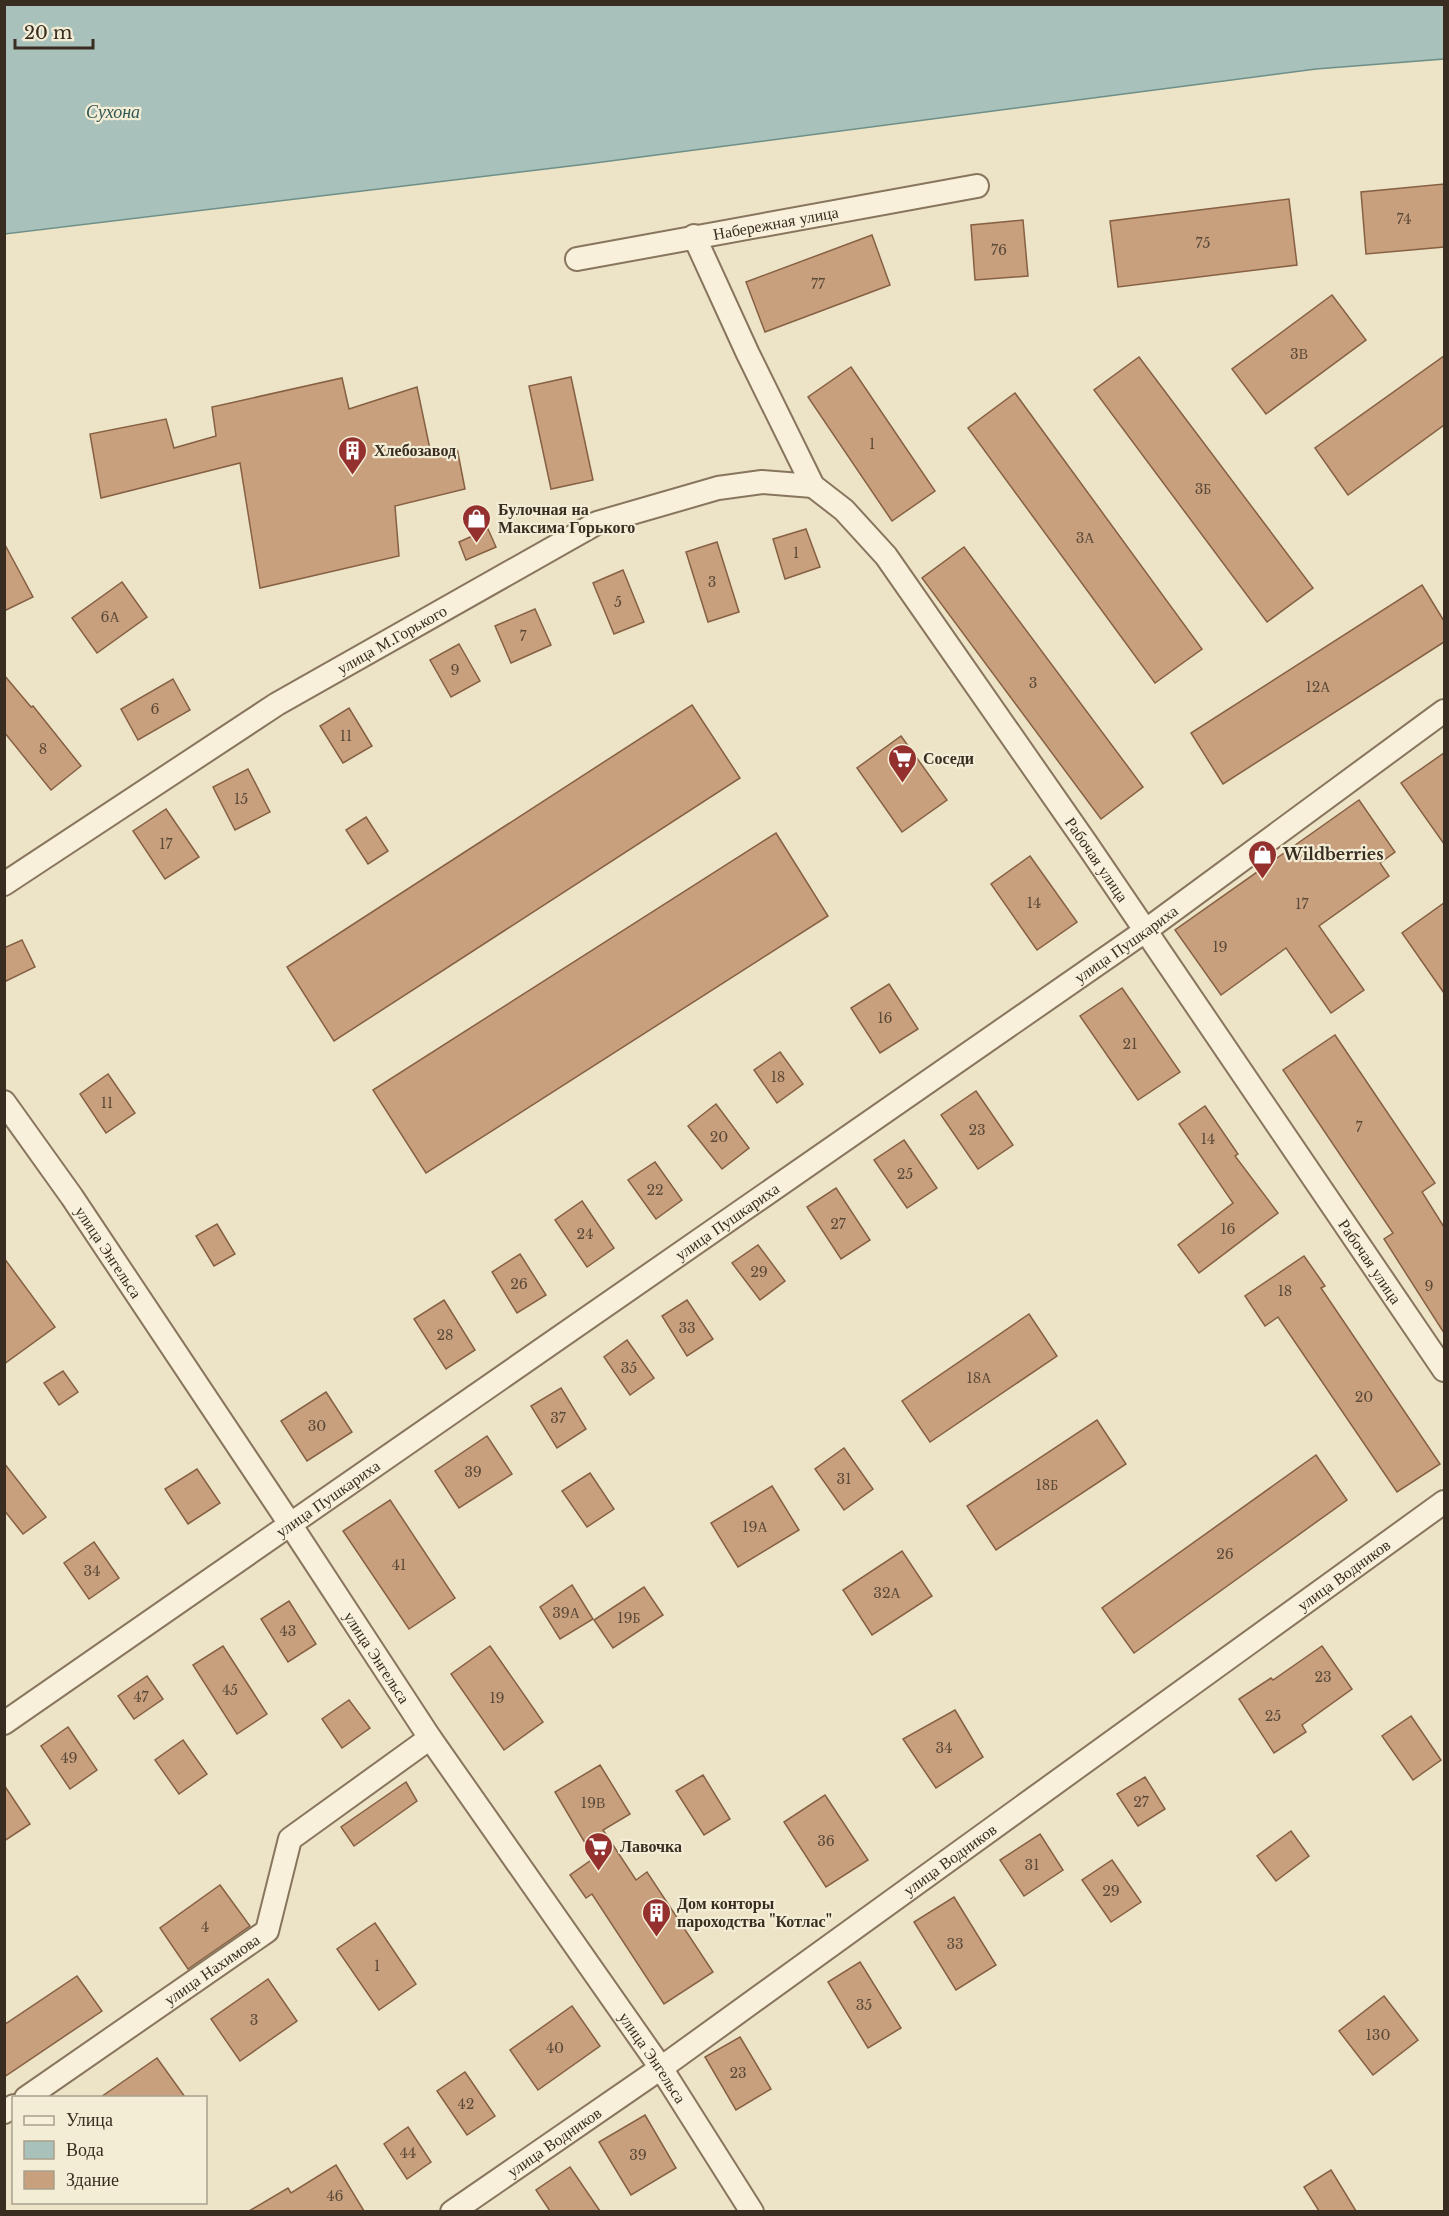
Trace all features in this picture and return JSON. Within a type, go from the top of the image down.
[{"type":"street","name":"Набережная улица","points":[[577,259],[977,186]]},
{"type":"street","points":[[694,236],[748,354],[813,486]]},
{"type":"street","name":"улица М.Горького","points":[[4,884],[277,704],[597,523],[718,488],[762,482],[813,486]]},
{"type":"street","name":"Рабочая улица","points":[[813,486],[844,510],[886,556],[1444,1370]]},
{"type":"street","name":"улица Пушкариха","points":[[4,1724],[1145,931],[1444,711]]},
{"type":"street","name":"улица Энгельса","points":[[4,1102],[78,1207],[430,1738],[661,2068],[752,2211]]},
{"type":"street","name":"улица Водников","points":[[452,2211],[661,2068],[1444,1502]]},
{"type":"street","name":"улица Нахимова","points":[[27,2096],[267,1931],[290,1839],[430,1738]]},
{"type":"water","name":"Сухона","points":[[1444,4],[1444,59],[1316,69],[587,164],[5,234],[5,5]]},
{"type":"building","points":[[1444,184],[1444,247],[1366,254],[1361,192]]},
{"type":"building","points":[[1289,199],[1297,265],[1118,287],[1110,221]]},
{"type":"building","points":[[1023,220],[1028,276],[975,280],[971,225]]},
{"type":"building","points":[[872,235],[890,285],[765,332],[746,282]]},
{"type":"building","points":[[1332,295],[1366,340],[1266,414],[1232,369]]},
{"type":"building","points":[[1444,356],[1444,425],[1348,495],[1315,448]]},
{"type":"building","points":[[1139,357],[1313,588],[1267,622],[1094,390]]},
{"type":"building","points":[[851,367],[935,491],[892,521],[808,397]]},
{"type":"building","points":[[571,377],[593,480],[551,489],[529,386]]},
{"type":"building","name":"Хлебозавод","points":[[342,378],[349,409],[417,387],[431,454],[457,448],[465,489],[395,506],[399,556],[260,588],[240,463],[101,498],[90,434],[166,419],[174,448],[216,436],[212,407]]},
{"type":"building","points":[[1015,393],[1202,649],[1155,683],[968,428]]},
{"type":"building","name":"Булочная на Максима Горького","points":[[488,529],[496,547],[466,560],[459,542]]},
{"type":"building","points":[[806,529],[820,567],[785,579],[773,539]]},
{"type":"building","points":[[717,542],[739,612],[708,622],[686,552]]},
{"type":"building","points":[[4,543],[33,597],[4,611]]},
{"type":"building","points":[[964,547],[1143,787],[1101,819],[922,578]]},
{"type":"building","points":[[623,570],[644,622],[614,634],[593,583]]},
{"type":"building","points":[[122,582],[147,617],[97,653],[72,618]]},
{"type":"building","points":[[1422,585],[1444,621],[1444,642],[1223,784],[1191,733]]},
{"type":"building","points":[[535,609],[551,645],[511,663],[495,626]]},
{"type":"building","points":[[459,644],[480,681],[451,697],[430,660]]},
{"type":"building","points":[[4,675],[31,707],[33,706],[81,766],[51,790],[4,732]]},
{"type":"building","points":[[173,679],[190,710],[138,740],[121,709]]},
{"type":"building","points":[[692,705],[740,778],[334,1041],[287,967]]},
{"type":"building","points":[[349,708],[372,746],[343,763],[320,726]]},
{"type":"building","name":"Соседи","points":[[901,736],[947,800],[902,832],[857,768]]},
{"type":"building","points":[[1444,753],[1444,844],[1401,783]]},
{"type":"building","points":[[248,769],[270,812],[235,830],[213,787]]},
{"type":"building","points":[[1359,800],[1395,852],[1380,863],[1389,876],[1319,926],[1364,990],[1331,1013],[1286,948],[1221,995],[1175,930]]},
{"type":"building","points":[[166,809],[199,857],[165,879],[133,831]]},
{"type":"building","points":[[366,817],[388,851],[368,864],[346,830]]},
{"type":"building","points":[[776,833],[828,916],[426,1173],[373,1090]]},
{"type":"building","points":[[1030,856],[1077,922],[1037,950],[991,884]]},
{"type":"building","points":[[1444,903],[1444,993],[1402,933]]},
{"type":"building","points":[[22,940],[35,967],[4,982],[4,948]]},
{"type":"building","points":[[889,984],[918,1029],[880,1053],[851,1008]]},
{"type":"building","points":[[1122,988],[1180,1072],[1138,1100],[1080,1016]]},
{"type":"building","points":[[1335,1035],[1435,1183],[1422,1192],[1444,1227],[1444,1333],[1384,1239],[1393,1233],[1283,1070]]},
{"type":"building","points":[[780,1052],[803,1084],[777,1103],[754,1070]]},
{"type":"building","points":[[108,1074],[135,1113],[106,1133],[80,1094]]},
{"type":"building","points":[[976,1091],[1013,1145],[978,1169],[941,1115]]},
{"type":"building","points":[[716,1104],[749,1148],[722,1169],[688,1126]]},
{"type":"building","points":[[1205,1106],[1238,1154],[1235,1156],[1278,1213],[1199,1273],[1178,1245],[1233,1203],[1179,1124]]},
{"type":"building","points":[[904,1140],[937,1188],[907,1208],[874,1160]]},
{"type":"building","points":[[655,1162],[682,1200],[656,1219],[628,1180]]},
{"type":"building","points":[[836,1188],[870,1240],[841,1259],[807,1207]]},
{"type":"building","points":[[582,1201],[614,1248],[587,1267],[555,1220]]},
{"type":"building","points":[[217,1224],[235,1254],[214,1266],[196,1236]]},
{"type":"building","points":[[758,1245],[785,1281],[760,1300],[732,1263]]},
{"type":"building","points":[[520,1254],[546,1295],[517,1313],[492,1272]]},
{"type":"building","points":[[1304,1256],[1325,1286],[1321,1288],[1440,1464],[1397,1492],[1278,1317],[1265,1326],[1245,1296]]},
{"type":"building","points":[[4,1258],[55,1327],[4,1364]]},
{"type":"building","points":[[444,1300],[475,1350],[446,1369],[414,1319]]},
{"type":"building","points":[[687,1300],[713,1339],[687,1356],[662,1316]]},
{"type":"building","points":[[1029,1314],[1057,1356],[930,1442],[902,1401]]},
{"type":"building","points":[[627,1340],[654,1378],[630,1395],[604,1357]]},
{"type":"building","points":[[63,1371],[78,1392],[59,1405],[44,1383]]},
{"type":"building","points":[[561,1388],[586,1429],[557,1448],[531,1406]]},
{"type":"building","points":[[326,1392],[352,1432],[307,1461],[281,1421]]},
{"type":"building","points":[[1097,1420],[1126,1464],[996,1550],[967,1506]]},
{"type":"building","points":[[487,1436],[512,1474],[459,1508],[435,1471]]},
{"type":"building","points":[[844,1448],[873,1489],[844,1510],[815,1469]]},
{"type":"building","points":[[1316,1455],[1347,1500],[1134,1653],[1102,1608]]},
{"type":"building","points":[[4,1463],[46,1517],[23,1534],[4,1510]]},
{"type":"building","points":[[197,1469],[220,1503],[188,1524],[165,1489]]},
{"type":"building","points":[[590,1473],[614,1509],[587,1527],[562,1491]]},
{"type":"building","points":[[772,1486],[799,1530],[738,1567],[711,1523]]},
{"type":"building","points":[[390,1500],[455,1598],[409,1629],[343,1531]]},
{"type":"building","points":[[94,1542],[119,1578],[89,1599],[64,1563]]},
{"type":"building","points":[[902,1551],[932,1596],[872,1635],[843,1590]]},
{"type":"building","points":[[572,1585],[593,1619],[560,1639],[540,1607]]},
{"type":"building","points":[[644,1587],[663,1615],[613,1648],[594,1620]]},
{"type":"building","points":[[289,1601],[316,1644],[288,1662],[261,1619]]},
{"type":"building","points":[[223,1646],[267,1714],[237,1734],[193,1665]]},
{"type":"building","points":[[490,1646],[543,1722],[504,1750],[451,1674]]},
{"type":"building","points":[[1322,1646],[1352,1689],[1302,1725],[1306,1732],[1274,1753],[1239,1699],[1271,1678],[1273,1680]]},
{"type":"building","points":[[147,1676],[163,1699],[134,1719],[118,1696]]},
{"type":"building","points":[[349,1700],[370,1728],[342,1748],[322,1719]]},
{"type":"building","points":[[955,1710],[983,1757],[936,1788],[903,1739]]},
{"type":"building","points":[[1411,1716],[1441,1760],[1413,1780],[1382,1736]]},
{"type":"building","points":[[68,1727],[97,1770],[70,1789],[41,1746]]},
{"type":"building","points":[[183,1740],[207,1774],[179,1794],[155,1760]]},
{"type":"building","points":[[600,1765],[630,1814],[603,1830],[636,1880],[647,1872],[713,1972],[664,2004],[592,1894],[586,1898],[570,1875],[594,1858],[555,1792]]},
{"type":"building","points":[[703,1775],[730,1819],[704,1835],[676,1791]]},
{"type":"building","points":[[1145,1777],[1165,1809],[1138,1826],[1117,1794]]},
{"type":"building","points":[[406,1782],[417,1801],[354,1846],[341,1827]]},
{"type":"building","points":[[4,1785],[30,1824],[4,1841]]},
{"type":"building","points":[[825,1795],[868,1860],[826,1887],[784,1822]]},
{"type":"building","points":[[1291,1831],[1309,1856],[1276,1881],[1257,1856]]},
{"type":"building","points":[[1040,1834],[1063,1870],[1024,1896],[1000,1860]]},
{"type":"building","points":[[1112,1860],[1141,1902],[1111,1922],[1082,1880]]},
{"type":"building","points":[[220,1885],[250,1926],[188,1969],[160,1928]]},
{"type":"building","points":[[954,1897],[996,1965],[956,1990],[914,1922]]},
{"type":"building","points":[[375,1923],[416,1984],[379,2010],[337,1949]]},
{"type":"building","points":[[860,1962],[901,2028],[868,2048],[828,1982]]},
{"type":"building","points":[[77,1976],[102,2011],[4,2077],[4,2025]]},
{"type":"building","points":[[268,1979],[297,2021],[240,2061],[211,2019]]},
{"type":"building","points":[[1384,1996],[1418,2040],[1373,2075],[1339,2031]]},
{"type":"building","points":[[572,2006],[600,2046],[538,2090],[510,2050]]},
{"type":"building","points":[[740,2037],[771,2089],[736,2110],[705,2057]]},
{"type":"building","points":[[157,2058],[184,2096],[102,2096]]},
{"type":"building","points":[[465,2072],[495,2116],[467,2135],[437,2091]]},
{"type":"building","points":[[645,2115],[676,2168],[631,2195],[599,2142]]},
{"type":"building","points":[[408,2127],[431,2162],[407,2179],[384,2144]]},
{"type":"building","points":[[336,2165],[364,2211],[249,2211],[288,2188],[291,2193]]},
{"type":"building","points":[[570,2167],[600,2211],[550,2211],[536,2190]]},
{"type":"building","points":[[1331,2170],[1356,2211],[1319,2211],[1304,2187]]},
{"type":"place","name":"Хлебозавод","points":[[353,476]]},
{"type":"place","name":"Булочная на Максима Горького","points":[[477,544]]},
{"type":"place","name":"Соседи","points":[[902,784]]},
{"type":"place","name":"Wildberries","points":[[1262,880]]},
{"type":"place","name":"Лавочка","points":[[599,1872]]},
{"type":"place","name":"Дом конторы пароходства \"Котлас\"","points":[[656,1938]]}]
